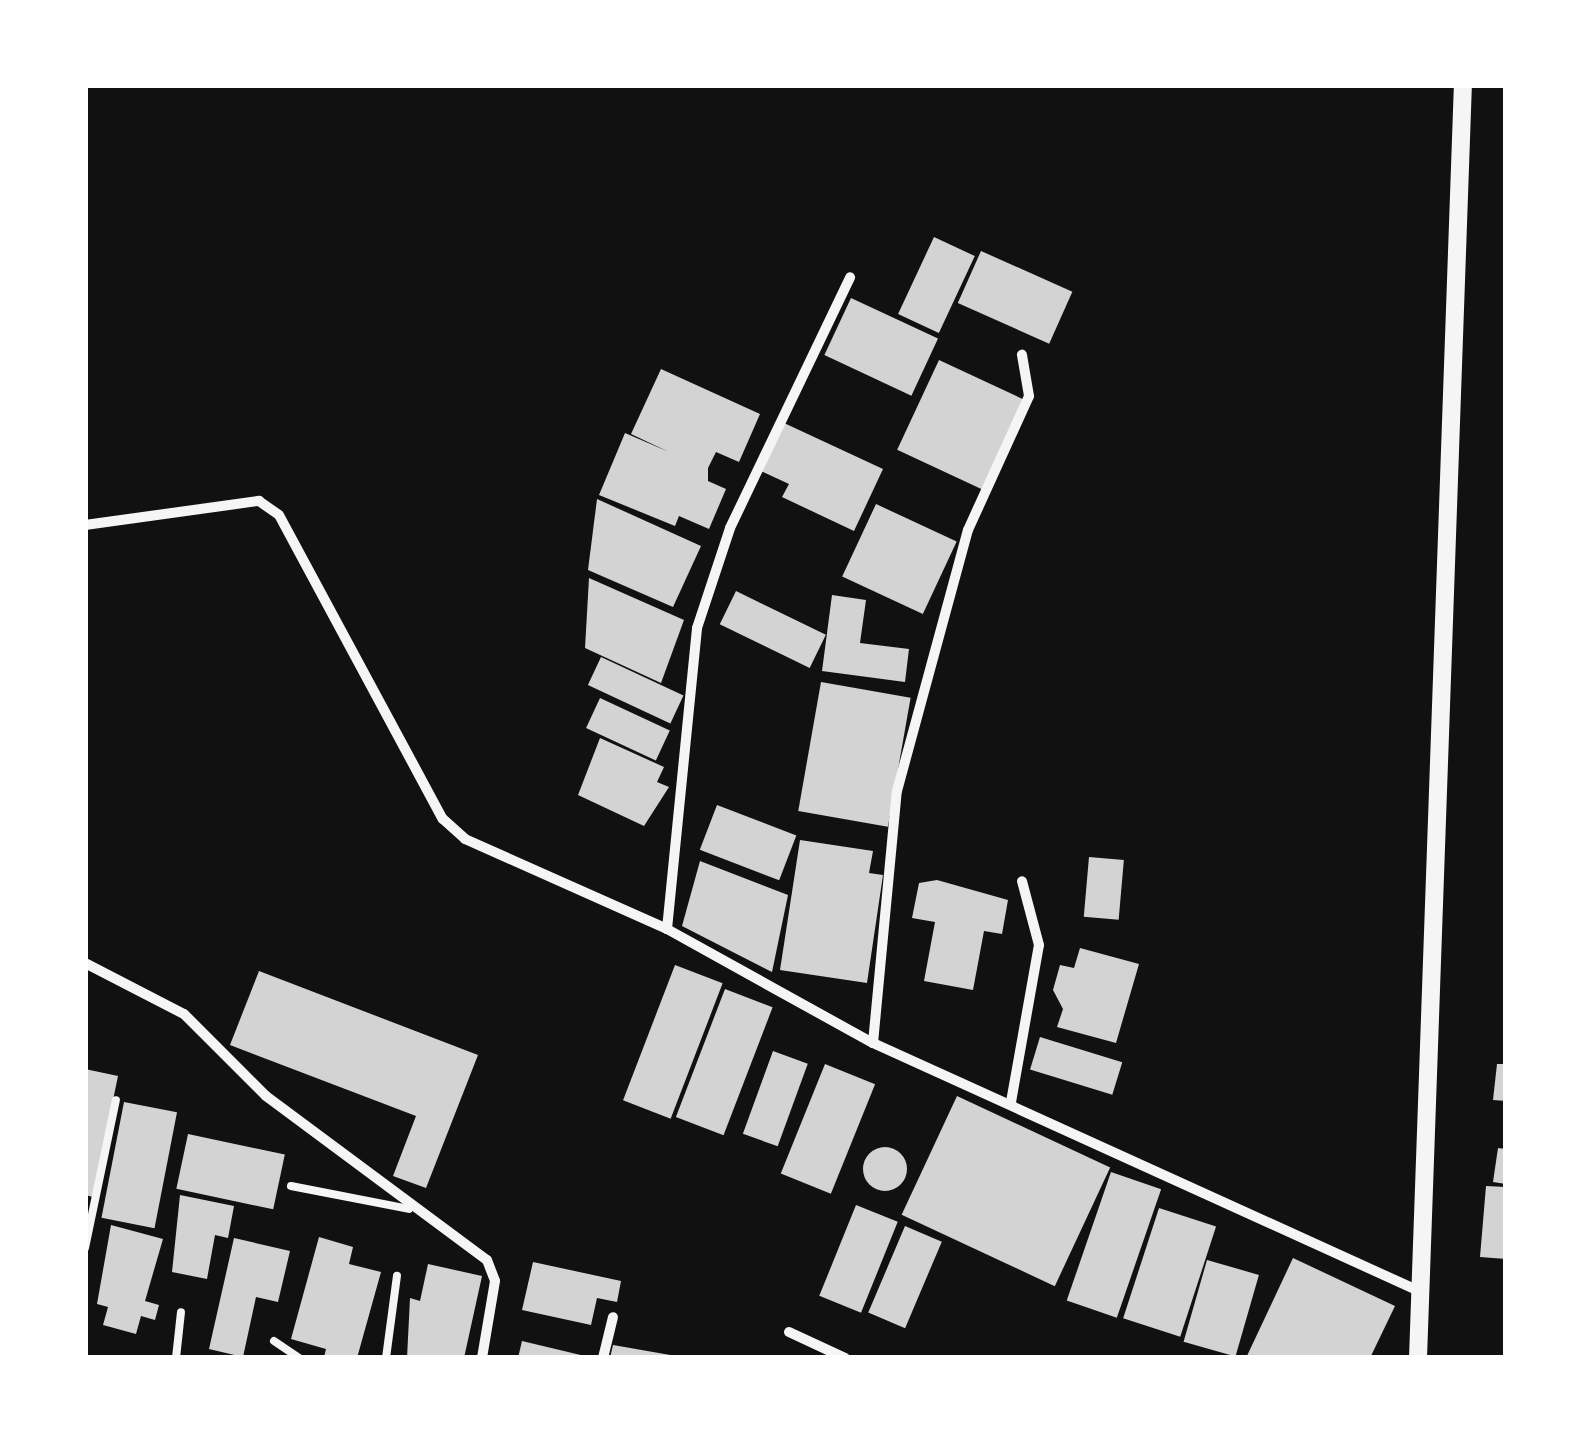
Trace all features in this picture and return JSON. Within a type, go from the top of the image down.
[{"type":"street","points":[[1418,1358],[1462,85]]},
{"type":"street","points":[[666,929],[697,628],[730,528],[850,276]]},
{"type":"street","points":[[874,1043],[897,790],[968,530],[1030,396],[1022,355]]},
{"type":"street","points":[[85,525],[260,502],[279,515],[443,819],[464,839],[666,929],[874,1043],[1012,1102],[1419,1291]]},
{"type":"street","points":[[1012,1102],[1039,945],[1022,881]]},
{"type":"street","points":[[85,963],[184,1014],[266,1096],[409,1209],[487,1260],[495,1281],[482,1358]]},
{"type":"street","points":[[603,1358],[613,1316]]},
{"type":"street","points":[[789,1332],[845,1358]]},
{"type":"lane","points":[[85,1248],[116,1100]]},
{"type":"lane","points":[[291,1186],[409,1209]]},
{"type":"lane","points":[[386,1358],[397,1276]]},
{"type":"lane","points":[[176,1358],[181,1312]]},
{"type":"lane","points":[[274,1341],[299,1358]]},
{"type":"building","points":[[934,237],[975,256],[939,333],[898,314]]},
{"type":"building","points":[[981,251],[1072,292],[1049,344],[958,303]]},
{"type":"building","points":[[851,298],[938,339],[911,396],[824,355]]},
{"type":"building","points":[[939,360],[1024,400],[982,489],[897,450]]},
{"type":"building","points":[[661,369],[760,414],[739,462],[716,452],[708,468],[708,481],[726,489],[709,529],[679,516],[675,526],[599,495],[625,433],[669,452],[631,434]]},
{"type":"building","points":[[784,423],[883,469],[854,531],[782,497],[789,484],[761,471]]},
{"type":"building","points":[[597,499],[701,546],[673,607],[588,570]]},
{"type":"building","points":[[876,504],[957,542],[923,614],[842,577]]},
{"type":"building","points":[[589,578],[684,620],[661,683],[585,648]]},
{"type":"building","points":[[736,591],[826,635],[810,668],[720,624]]},
{"type":"building","points":[[832,595],[866,600],[860,643],[909,649],[905,682],[822,671]]},
{"type":"building","points":[[601,657],[683,695],[670,724],[588,685]]},
{"type":"building","points":[[821,682],[911,698],[888,827],[798,811]]},
{"type":"building","points":[[600,698],[670,731],[656,760],[586,728]]},
{"type":"building","points":[[600,738],[664,767],[657,782],[669,787],[644,826],[578,795]]},
{"type":"building","points":[[717,805],[796,835],[779,880],[700,850]]},
{"type":"building","points":[[800,840],[873,851],[869,873],[883,875],[867,983],[780,970]]},
{"type":"building","points":[[1089,857],[1124,860],[1119,920],[1084,917]]},
{"type":"building","points":[[700,861],[788,895],[772,972],[682,926]]},
{"type":"building","points":[[937,880],[1008,900],[1002,934],[984,931],[973,990],[924,981],[935,922],[912,918],[919,883]]},
{"type":"building","points":[[1080,948],[1139,964],[1116,1043],[1057,1027],[1063,1009],[1053,990],[1060,965],[1074,968]]},
{"type":"building","points":[[675,965],[723,983],[671,1119],[623,1100]]},
{"type":"building","points":[[259,971],[478,1055],[426,1188],[393,1176],[416,1116],[230,1045]]},
{"type":"building","points":[[725,989],[773,1007],[724,1135],[676,1117]]},
{"type":"building","points":[[1040,1037],[1122,1062],[1112,1095],[1030,1070]]},
{"type":"building","points":[[773,1051],[808,1064],[778,1146],[743,1134]]},
{"type":"building","points":[[825,1064],[875,1084],[831,1194],[781,1173]]},
{"type":"building","points":[[1497,1064],[1506,1064],[1506,1101],[1493,1100]]},
{"type":"building","points":[[85,1069],[118,1076],[93,1197],[85,1195]]},
{"type":"building","points":[[957,1096],[1110,1167],[1055,1286],[902,1215]]},
{"type":"building","points":[[124,1102],[177,1112],[154,1228],[101,1218]]},
{"type":"building","points":[[188,1134],[285,1155],[273,1209],[176,1189]]},
{"type":"building","points":[[885,1147],[901,1153],[907,1169],[901,1185],[885,1191],[869,1185],[863,1169],[869,1153]]},
{"type":"building","points":[[1498,1148],[1506,1149],[1506,1184],[1493,1182]]},
{"type":"building","points":[[1111,1172],[1161,1189],[1117,1318],[1067,1301]]},
{"type":"building","points":[[1486,1186],[1506,1187],[1506,1259],[1480,1257]]},
{"type":"building","points":[[180,1195],[234,1206],[228,1238],[215,1235],[207,1279],[172,1272]]},
{"type":"building","points":[[856,1205],[898,1222],[861,1313],[819,1296]]},
{"type":"building","points":[[1159,1208],[1216,1227],[1180,1337],[1123,1318]]},
{"type":"building","points":[[111,1225],[163,1239],[145,1301],[159,1305],[155,1320],[141,1316],[136,1334],[103,1325],[108,1307],[97,1304]]},
{"type":"building","points":[[905,1226],[942,1242],[905,1328],[868,1313]]},
{"type":"building","points":[[319,1237],[353,1247],[349,1264],[381,1272],[357,1358],[324,1357],[326,1349],[291,1339]]},
{"type":"building","points":[[234,1238],[290,1251],[278,1302],[256,1297],[243,1357],[209,1349]]},
{"type":"building","points":[[1293,1258],[1395,1306],[1370,1358],[1246,1358]]},
{"type":"building","points":[[1207,1260],[1259,1275],[1235,1357],[1184,1342]]},
{"type":"building","points":[[533,1262],[621,1281],[617,1302],[597,1298],[591,1325],[522,1310]]},
{"type":"building","points":[[428,1264],[482,1276],[464,1358],[407,1358],[410,1298],[420,1301]]},
{"type":"building","points":[[522,1341],[589,1357],[589,1358],[518,1358]]},
{"type":"building","points":[[613,1345],[676,1356],[676,1358],[610,1358]]}]
